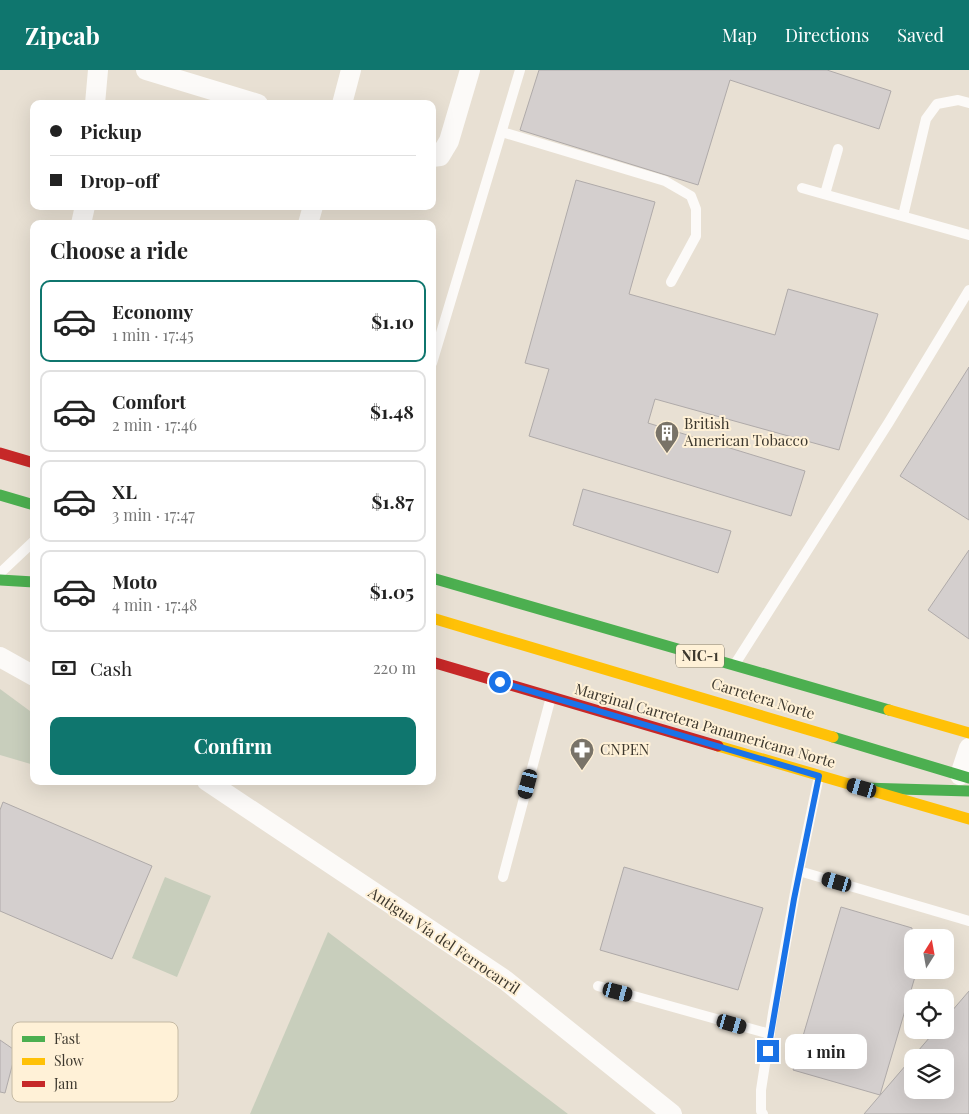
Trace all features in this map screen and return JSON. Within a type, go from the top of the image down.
[{"type":"main road","points":[[0,453],[30,462]]},
{"type":"main road","points":[[0,495],[30,504]]},
{"type":"main road","name":"Carretera Norte","points":[[436,579],[969,733]]},
{"type":"main road","points":[[0,580],[30,582]]},
{"type":"main road","name":"Carretera Norte","points":[[436,619],[566,656],[966,781]]},
{"type":"main road","name":"Marginal Carretera Panamericana Norte","points":[[436,663],[969,819]]},
{"type":"main road","points":[[862,788],[966,781]]},
{"type":"street","points":[[95,100],[98,70]]},
{"type":"street","points":[[146,70],[245,100]]},
{"type":"street","points":[[343,100],[351,70]]},
{"type":"street","points":[[436,156],[450,141],[470,70]]},
{"type":"street","points":[[0,657],[30,674]]},
{"type":"street","points":[[966,781],[969,748]]},
{"type":"street","name":"Antigua Vía del Ferrocarril","points":[[213,785],[505,980],[672,1114]]},
{"type":"lane","points":[[436,350],[520,70]]},
{"type":"lane","points":[[903,216],[926,119],[937,104],[958,100],[969,103]]},
{"type":"lane","points":[[502,132],[665,181],[691,196],[696,209],[696,236],[671,282]]},
{"type":"lane","points":[[825,194],[838,149]]},
{"type":"lane","points":[[802,188],[969,235]]},
{"type":"lane","points":[[733,666],[890,422],[969,290]]},
{"type":"lane","points":[[0,573],[30,546]]},
{"type":"lane","points":[[503,877],[551,697]]},
{"type":"lane","points":[[763,1114],[761,1111],[761,1090],[770,1034],[799,871],[819,776]]},
{"type":"lane","points":[[799,871],[969,921]]},
{"type":"lane","points":[[598,986],[770,1034]]},
{"type":"green space","points":[[0,689],[30,711],[30,764],[0,755]]},
{"type":"green space","points":[[165,877],[211,896],[177,977],[132,958]]},
{"type":"green space","points":[[328,932],[568,1114],[250,1114]]},
{"type":"building","points":[[539,70],[827,70],[891,91],[879,129],[730,80],[698,185],[520,130]]},
{"type":"building","points":[[576,180],[655,202],[629,294],[775,335],[788,289],[878,314],[839,450],[655,399],[648,423],[805,471],[791,516],[529,436],[549,369],[525,363]]},
{"type":"building","points":[[969,367],[969,520],[900,476]]},
{"type":"building","points":[[583,489],[731,531],[718,573],[573,525]]},
{"type":"building","points":[[969,550],[969,639],[928,610]]},
{"type":"building","points":[[3,802],[152,866],[112,959],[0,911],[0,810]]},
{"type":"building","points":[[624,867],[763,908],[738,990],[600,950]]},
{"type":"building","points":[[841,907],[912,928],[904,929],[904,979],[914,979],[911,989],[904,989],[904,1014],[880,1095],[793,1070]]},
{"type":"building","points":[[969,991],[969,1114],[864,1114],[904,1067],[904,1099],[954,1099],[954,1049],[920,1049],[928,1039],[954,1039],[954,1008]]},
{"type":"building","points":[[0,1040],[12,1048],[12,1066],[5,1093],[0,1092]]},
{"type":"traffic: fast","points":[[0,495],[30,504]]},
{"type":"traffic: fast","points":[[436,579],[889,710]]},
{"type":"traffic: fast","points":[[0,580],[30,582]]},
{"type":"traffic: fast","points":[[833,737],[969,778]]},
{"type":"traffic: fast","points":[[863,788],[969,791]]},
{"type":"traffic: slow","points":[[436,619],[833,737]]},
{"type":"traffic: slow","points":[[889,710],[969,733]]},
{"type":"traffic: slow","points":[[718,746],[969,819]]},
{"type":"traffic: jam","points":[[0,453],[30,462]]},
{"type":"traffic: jam","points":[[436,663],[718,746]]},
{"type":"place","name":"British American Tobacco","points":[[667,454]]},
{"type":"place","name":"CNPEN","points":[[582,771]]},
{"type":"route","points":[[500,682],[819,776],[799,871],[773,1013],[768,1051]]}]
